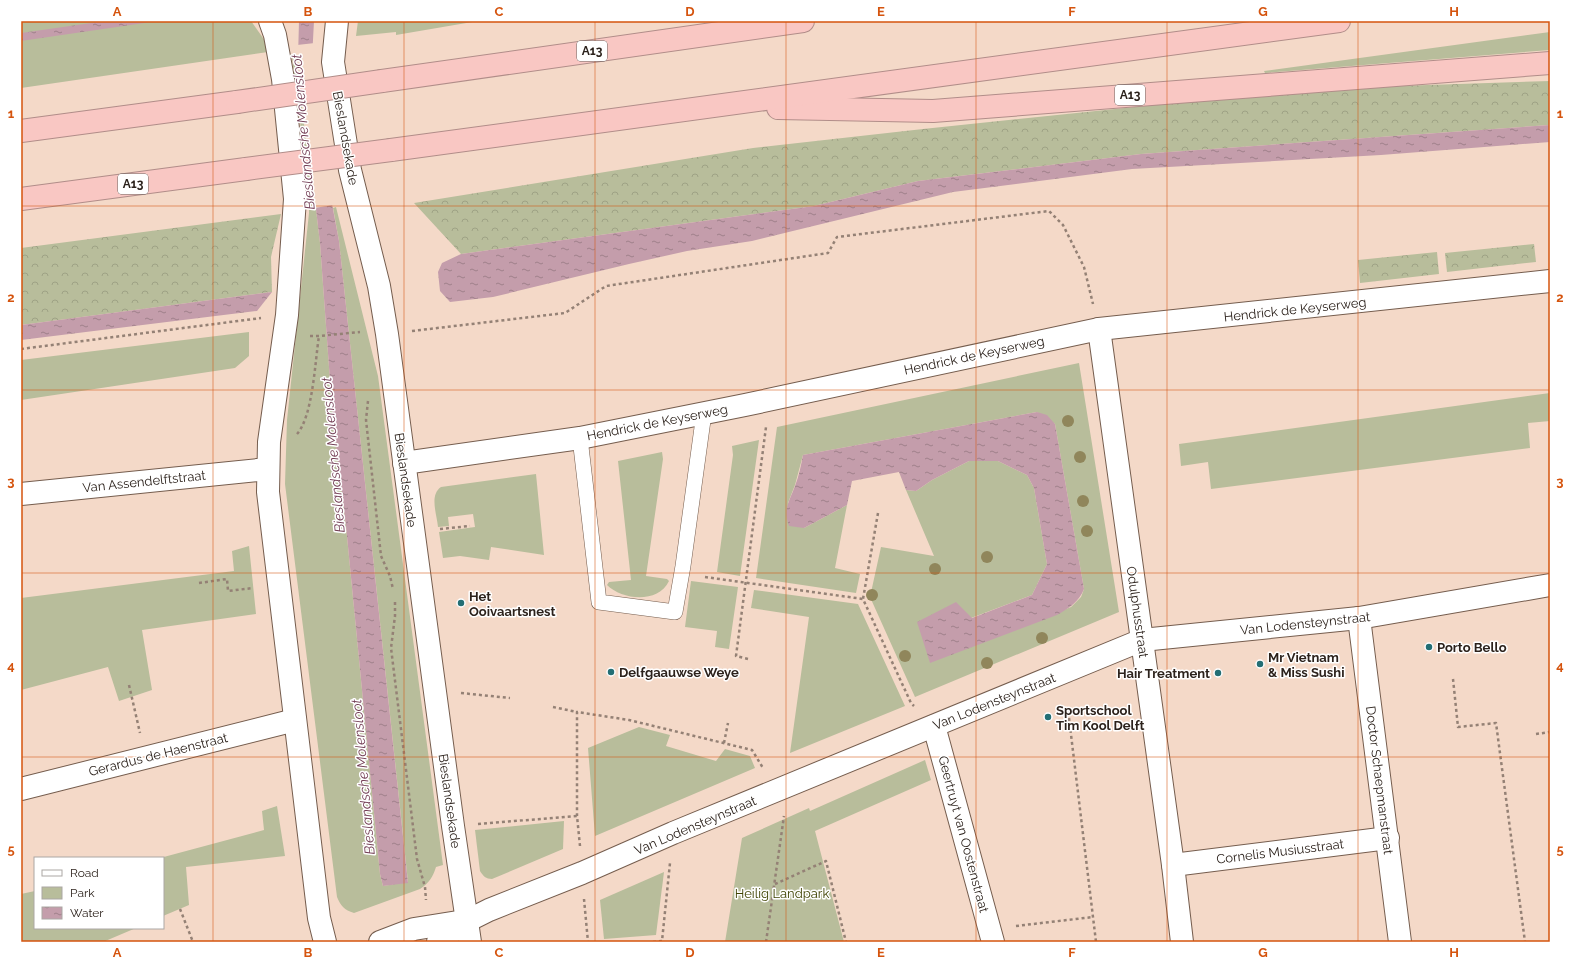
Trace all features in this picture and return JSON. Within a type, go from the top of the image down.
[{"type":"highway","name":"A13","points":[[21,131],[237,102],[803,21]]},
{"type":"highway","name":"A13","points":[[21,200],[1339,21]]},
{"type":"highway","name":"A13","points":[[709,107],[933,111],[1550,63]]},
{"type":"street","points":[[270,21],[275,35],[283,79],[295,199],[287,315],[268,460],[268,492],[319,918],[325,942]]},
{"type":"street","name":"Bieslandsekade","points":[[336,21],[333,62],[350,170],[379,286],[387,334],[470,942]]},
{"type":"street","name":"Hendrick de Keyserweg","points":[[404,463],[580,438],[1099,329],[1550,281]]},
{"type":"street","name":"Odulphusstraat","points":[[1099,329],[1173,865],[1182,942]]},
{"type":"street","name":"Van Assendelftstraat","points":[[21,494],[268,460]]},
{"type":"street","name":"Van Lodensteynstraat","points":[[380,942],[414,928],[433,934],[582,873],[673,833],[1142,640],[1360,618],[1550,585]]},
{"type":"street","name":"Doctor Schaepmanstraat","points":[[1360,618],[1400,942]]},
{"type":"street","name":"Gerardus de Haenstraat","points":[[21,789],[295,720]]},
{"type":"street","name":"Geertruyt van Oostenstraat","points":[[934,726],[991,935]]},
{"type":"street","name":"Cornelis Musiusstraat","points":[[1173,865],[1388,838]]},
{"type":"lane","points":[[580,438],[599,602],[675,612],[704,413]]},
{"type":"path","points":[[387,334],[565,313],[606,286],[828,253],[837,237],[1049,211],[1063,225],[1084,267],[1099,329]]},
{"type":"path","points":[[21,349],[287,315]]},
{"type":"path","points":[[268,460],[283,446],[291,442],[305,422],[309,406],[318,336],[355,332]]},
{"type":"path","points":[[369,396],[366,420],[381,556],[390,576],[393,592]]},
{"type":"path","points":[[748,659],[736,656],[769,399]]},
{"type":"path","points":[[878,513],[863,599],[911,703],[934,726]]},
{"type":"path","points":[[413,532],[470,526]]},
{"type":"path","points":[[681,573],[863,599]]},
{"type":"path","points":[[199,583],[227,579],[228,591],[279,584]]},
{"type":"path","points":[[395,599],[395,616],[391,648],[417,859],[425,887],[433,934]]},
{"type":"path","points":[[1453,679],[1458,727],[1496,723],[1525,942]]},
{"type":"path","points":[[129,685],[140,733]]},
{"type":"path","points":[[435,690],[510,698]]},
{"type":"path","points":[[553,707],[629,720],[752,750],[777,790],[784,816],[766,942]]},
{"type":"path","points":[[577,712],[577,816],[588,942]]},
{"type":"path","points":[[1069,718],[1096,942]]},
{"type":"path","points":[[724,743],[728,723]]},
{"type":"path","points":[[1536,734],[1550,732]]},
{"type":"path","points":[[453,826],[577,816]]},
{"type":"path","points":[[653,942],[662,942],[673,833]]},
{"type":"path","points":[[774,885],[826,861],[846,942]]},
{"type":"path","points":[[180,909],[193,942]]},
{"type":"path","points":[[991,935],[1093,917]]},
{"type":"green space","points":[[21,21],[251,21],[268,45],[268,52],[21,88]]},
{"type":"green space","points":[[358,21],[478,21],[396,35],[396,32],[356,36]]},
{"type":"green space","points":[[1550,32],[1550,50],[1265,73],[1264,71]]},
{"type":"green space","points":[[292,57],[298,58],[320,243],[333,422],[346,526],[380,874],[383,886],[408,882],[339,241],[333,208],[336,207],[378,376],[443,865],[436,867],[430,880],[420,889],[354,913],[343,907],[337,897],[285,484],[287,420],[309,213],[309,194]]},
{"type":"green space","points":[[1550,81],[1550,125],[1141,154],[918,181],[814,206],[461,254],[414,203],[753,148],[923,129],[1307,89]]},
{"type":"green space","points":[[281,214],[271,257],[272,292],[21,325],[21,248]]},
{"type":"green space","points":[[1534,244],[1536,262],[1447,272],[1445,253]]},
{"type":"green space","points":[[1437,252],[1439,274],[1360,283],[1358,260]]},
{"type":"green space","points":[[249,332],[249,356],[235,368],[21,400],[21,360]]},
{"type":"green space","points":[[1079,363],[1119,612],[915,697],[870,597],[881,547],[934,556],[906,490],[916,491],[932,480],[969,461],[998,461],[1027,475],[1034,488],[1047,564],[1032,595],[971,618],[930,662],[1071,607],[1081,597],[1084,589],[1055,424],[1037,412],[803,455],[795,485],[788,503],[804,528],[847,505],[835,568],[860,574],[856,593],[756,578],[777,427]]},
{"type":"green space","points":[[1550,393],[1550,421],[1528,423],[1530,448],[1211,489],[1208,462],[1181,466],[1179,444]]},
{"type":"green space","points":[[759,440],[740,576],[717,572],[733,455],[732,446]]},
{"type":"green space","points":[[662,452],[663,459],[646,576],[667,579],[669,581],[664,588],[649,596],[640,597],[621,594],[607,585],[609,582],[631,580],[618,461]]},
{"type":"green space","points":[[536,474],[544,555],[491,547],[489,560],[460,556],[443,558],[439,532],[475,527],[473,514],[448,517],[449,526],[438,527],[435,511],[435,495],[441,487]]},
{"type":"green space","points":[[249,546],[256,614],[142,630],[152,690],[119,701],[108,667],[21,690],[21,598],[234,571],[232,551]]},
{"type":"green space","points":[[691,581],[738,587],[729,649],[715,647],[717,631],[685,627]]},
{"type":"green space","points":[[754,590],[858,604],[905,706],[790,753],[809,617],[751,608]]},
{"type":"green space","points":[[639,727],[670,735],[666,746],[716,761],[725,749],[750,756],[755,768],[595,836],[588,748]]},
{"type":"green space","name":"Heilig Landpark","points":[[925,760],[931,780],[815,831],[844,942],[725,942],[742,838],[809,808],[810,811]]},
{"type":"green space","points":[[277,806],[285,856],[186,867],[189,905],[164,916],[164,857],[264,830],[262,811]]},
{"type":"green space","points":[[564,821],[563,849],[492,879],[485,877],[480,871],[475,830]]},
{"type":"green space","points":[[664,872],[656,935],[604,939],[600,900]]},
{"type":"green space","points":[[34,891],[34,929],[134,929],[103,942],[21,942],[21,894]]},
{"type":"water","points":[[105,21],[158,21],[21,41],[21,33]]},
{"type":"water","points":[[299,21],[314,21],[312,59],[329,188],[339,241],[408,883],[383,886],[380,874],[346,526],[333,422],[320,243],[298,58]]},
{"type":"water","points":[[1550,125],[1550,142],[1381,155],[1132,169],[953,192],[752,241],[687,251],[493,297],[450,302],[440,291],[438,272],[442,263],[461,254],[814,206],[918,181],[1141,154]]},
{"type":"water","points":[[272,292],[257,311],[21,340],[21,325]]},
{"type":"water","points":[[1037,412],[1047,415],[1055,424],[1084,589],[1076,601],[1057,615],[930,663],[917,622],[956,602],[972,618],[1032,595],[1047,564],[1034,488],[1027,475],[998,461],[969,461],[932,480],[916,491],[906,490],[899,472],[852,481],[847,505],[804,528],[789,526],[787,520],[787,510],[798,478],[803,455]]},
{"type":"pier","points":[[315,43],[314,59],[334,205],[314,208],[296,58],[297,45]]},
{"type":"place","name":"Het Ooivaartsnest","points":[[461,603]]},
{"type":"place","name":"Porto Bello","points":[[1429,647]]},
{"type":"place","name":"Mr Vietnam & Miss Sushi","points":[[1260,664]]},
{"type":"place","name":"Delfgaauwse Weye","points":[[611,672]]},
{"type":"place","name":"Hair Treatment","points":[[1218,673]]},
{"type":"place","name":"Sportschool Tim Kool Delft","points":[[1048,717]]},
{"type":"water label","name":"Bieslandsche Molensloot","points":[[303,132]]},
{"type":"water label","name":"Bieslandsche Molensloot","points":[[333,455]]},
{"type":"water label","name":"Bieslandsche Molensloot","points":[[363,777]]}]
